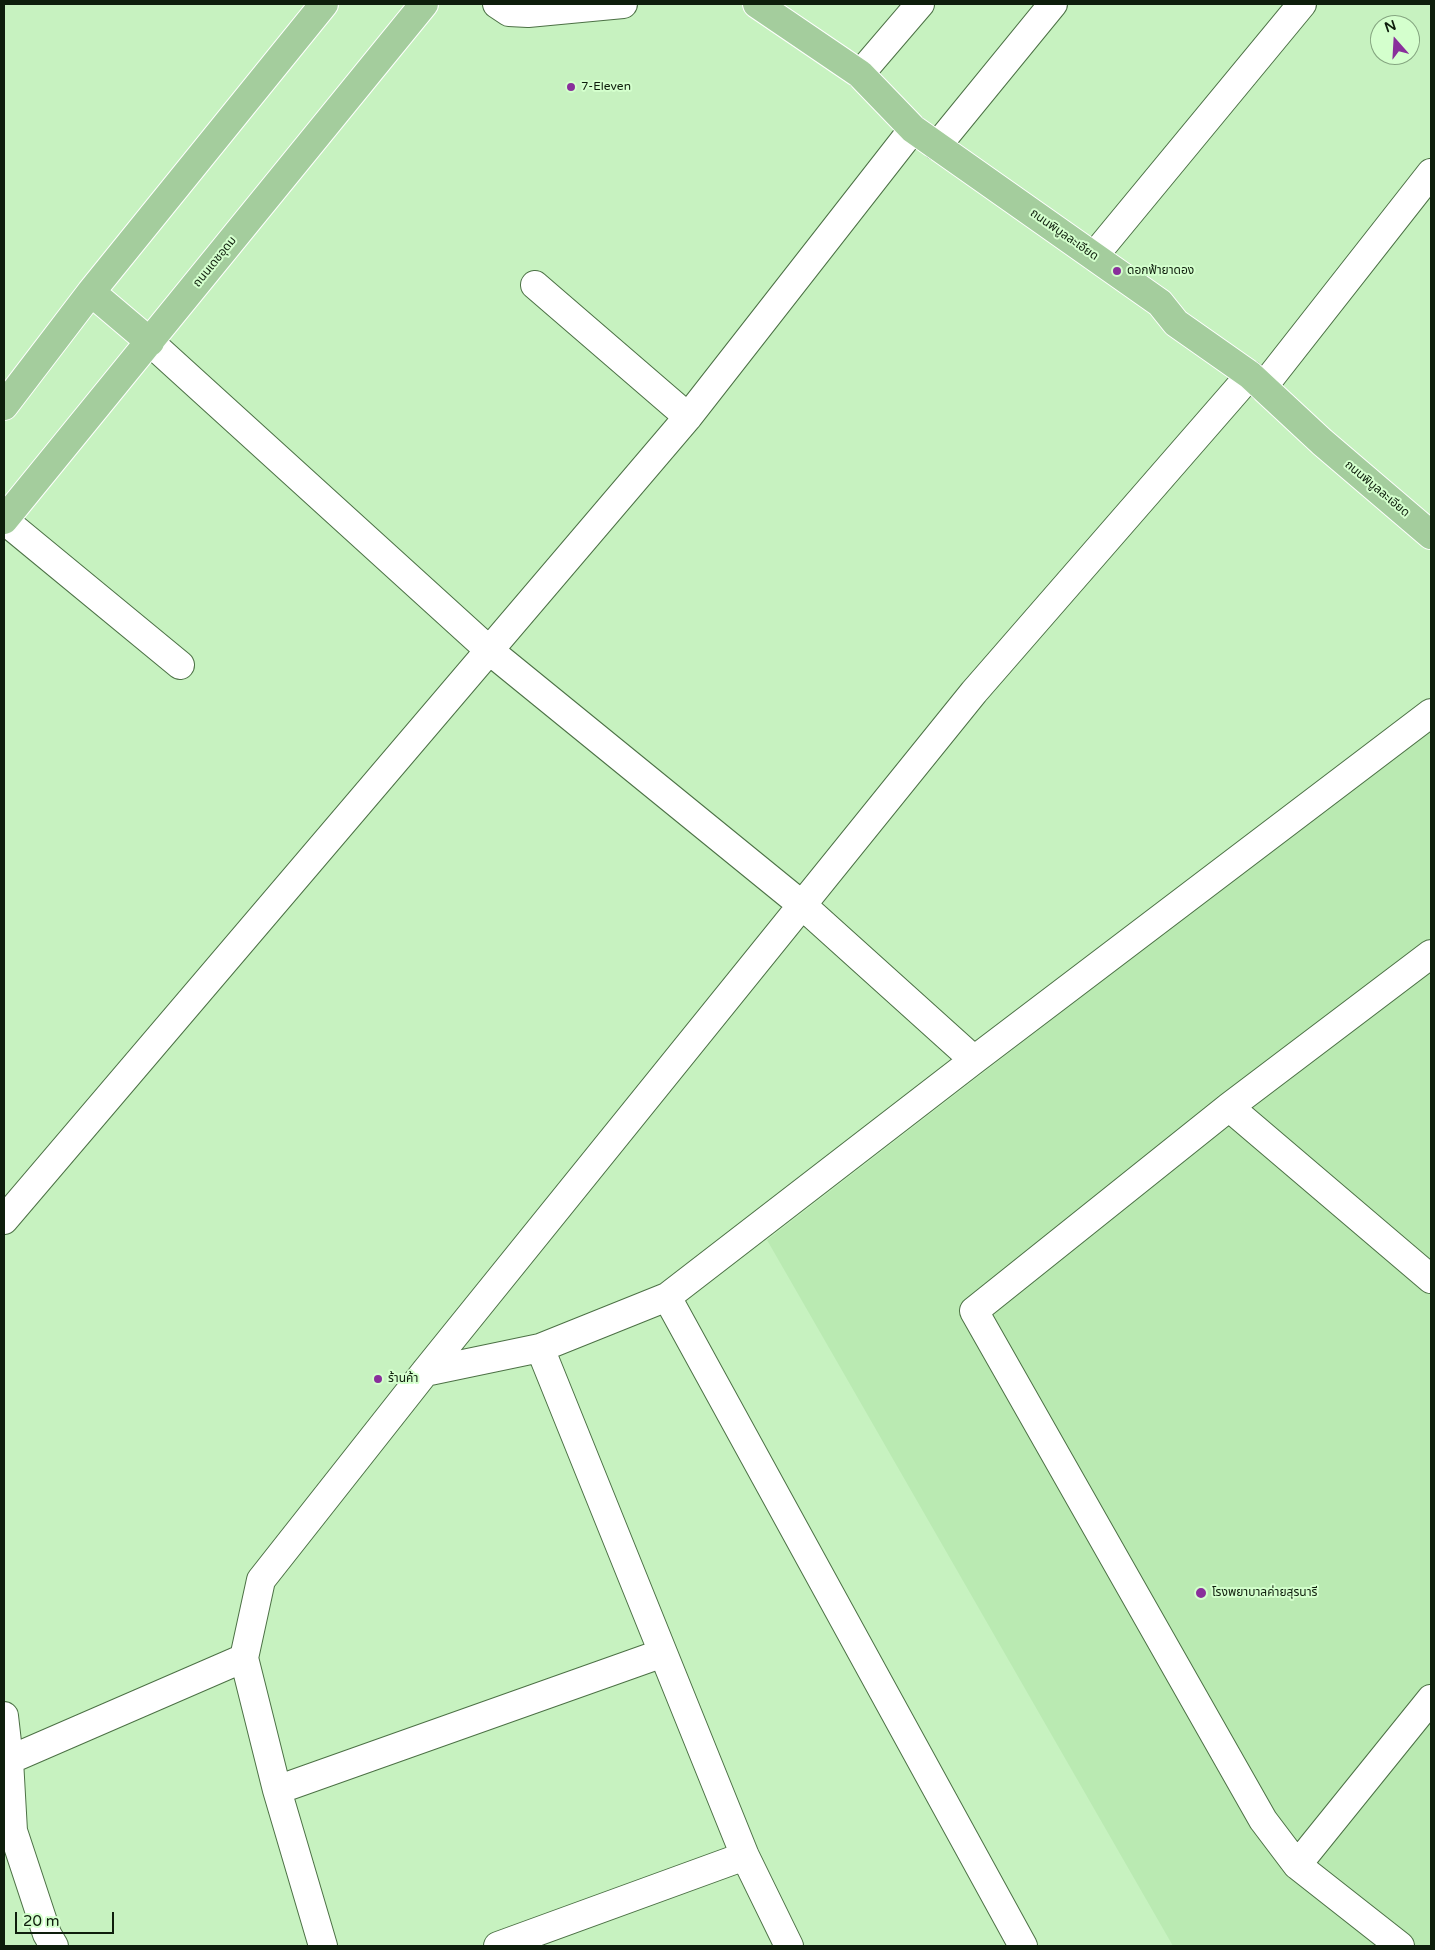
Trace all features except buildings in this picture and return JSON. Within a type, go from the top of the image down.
[{"type":"main road","points":[[4,406],[92,292],[324,4]]},
{"type":"main road","name":"ถนนเดชอุดม","points":[[4,520],[424,4]]},
{"type":"main road","name":"ถนนพิบูลละเอียด","points":[[757,4],[860,74],[914,129],[1160,303],[1176,323],[1256,381],[1322,442],[1431,535]]},
{"type":"main road","points":[[92,292],[150,342]]},
{"type":"street","points":[[497,4],[509,12],[528,13],[623,4]]},
{"type":"street","points":[[860,74],[920,4]]},
{"type":"street","points":[[937,146],[1053,4]]},
{"type":"street","points":[[1094,256],[1302,4]]},
{"type":"street","points":[[4,1220],[688,417],[914,129]]},
{"type":"street","points":[[323,1946],[277,1790],[244,1658],[261,1580],[425,1372],[974,692],[1256,381],[1431,173]]},
{"type":"street","points":[[535,285],[688,417]]},
{"type":"street","points":[[150,342],[490,651],[802,905],[974,1060]]},
{"type":"street","points":[[4,520],[180,665]]},
{"type":"street","points":[[425,1372],[540,1348],[667,1297],[974,1060],[1431,713]]},
{"type":"street","points":[[1400,1946],[1297,1865],[1263,1820],[974,1311],[1229,1107],[1431,954]]},
{"type":"street","points":[[1229,1107],[1431,1279]]},
{"type":"street","points":[[667,1297],[1023,1946]]},
{"type":"street","points":[[540,1348],[745,1856],[788,1946]]},
{"type":"street","points":[[277,1790],[663,1653]]},
{"type":"street","points":[[9,1760],[244,1658]]},
{"type":"street","points":[[1297,1865],[1431,1700]]},
{"type":"street","points":[[4,1716],[9,1760],[13,1832],[47,1934],[54,1946]]},
{"type":"street","points":[[498,1946],[745,1856]]},
{"type":"shaded area","name":"โรงพยาบาลค่ายสุรนารี","points":[[1431,726],[1431,1946],[1173,1946],[767,1240]]},
{"type":"place","name":"7-Eleven","points":[[571,87]]},
{"type":"place","name":"ดอกฟ้ายาดอง","points":[[1117,271]]},
{"type":"place","name":"ร้านค้า","points":[[378,1379]]},
{"type":"place","name":"โรงพยาบาลค่ายสุรนารี","points":[[1201,1593]]}]
